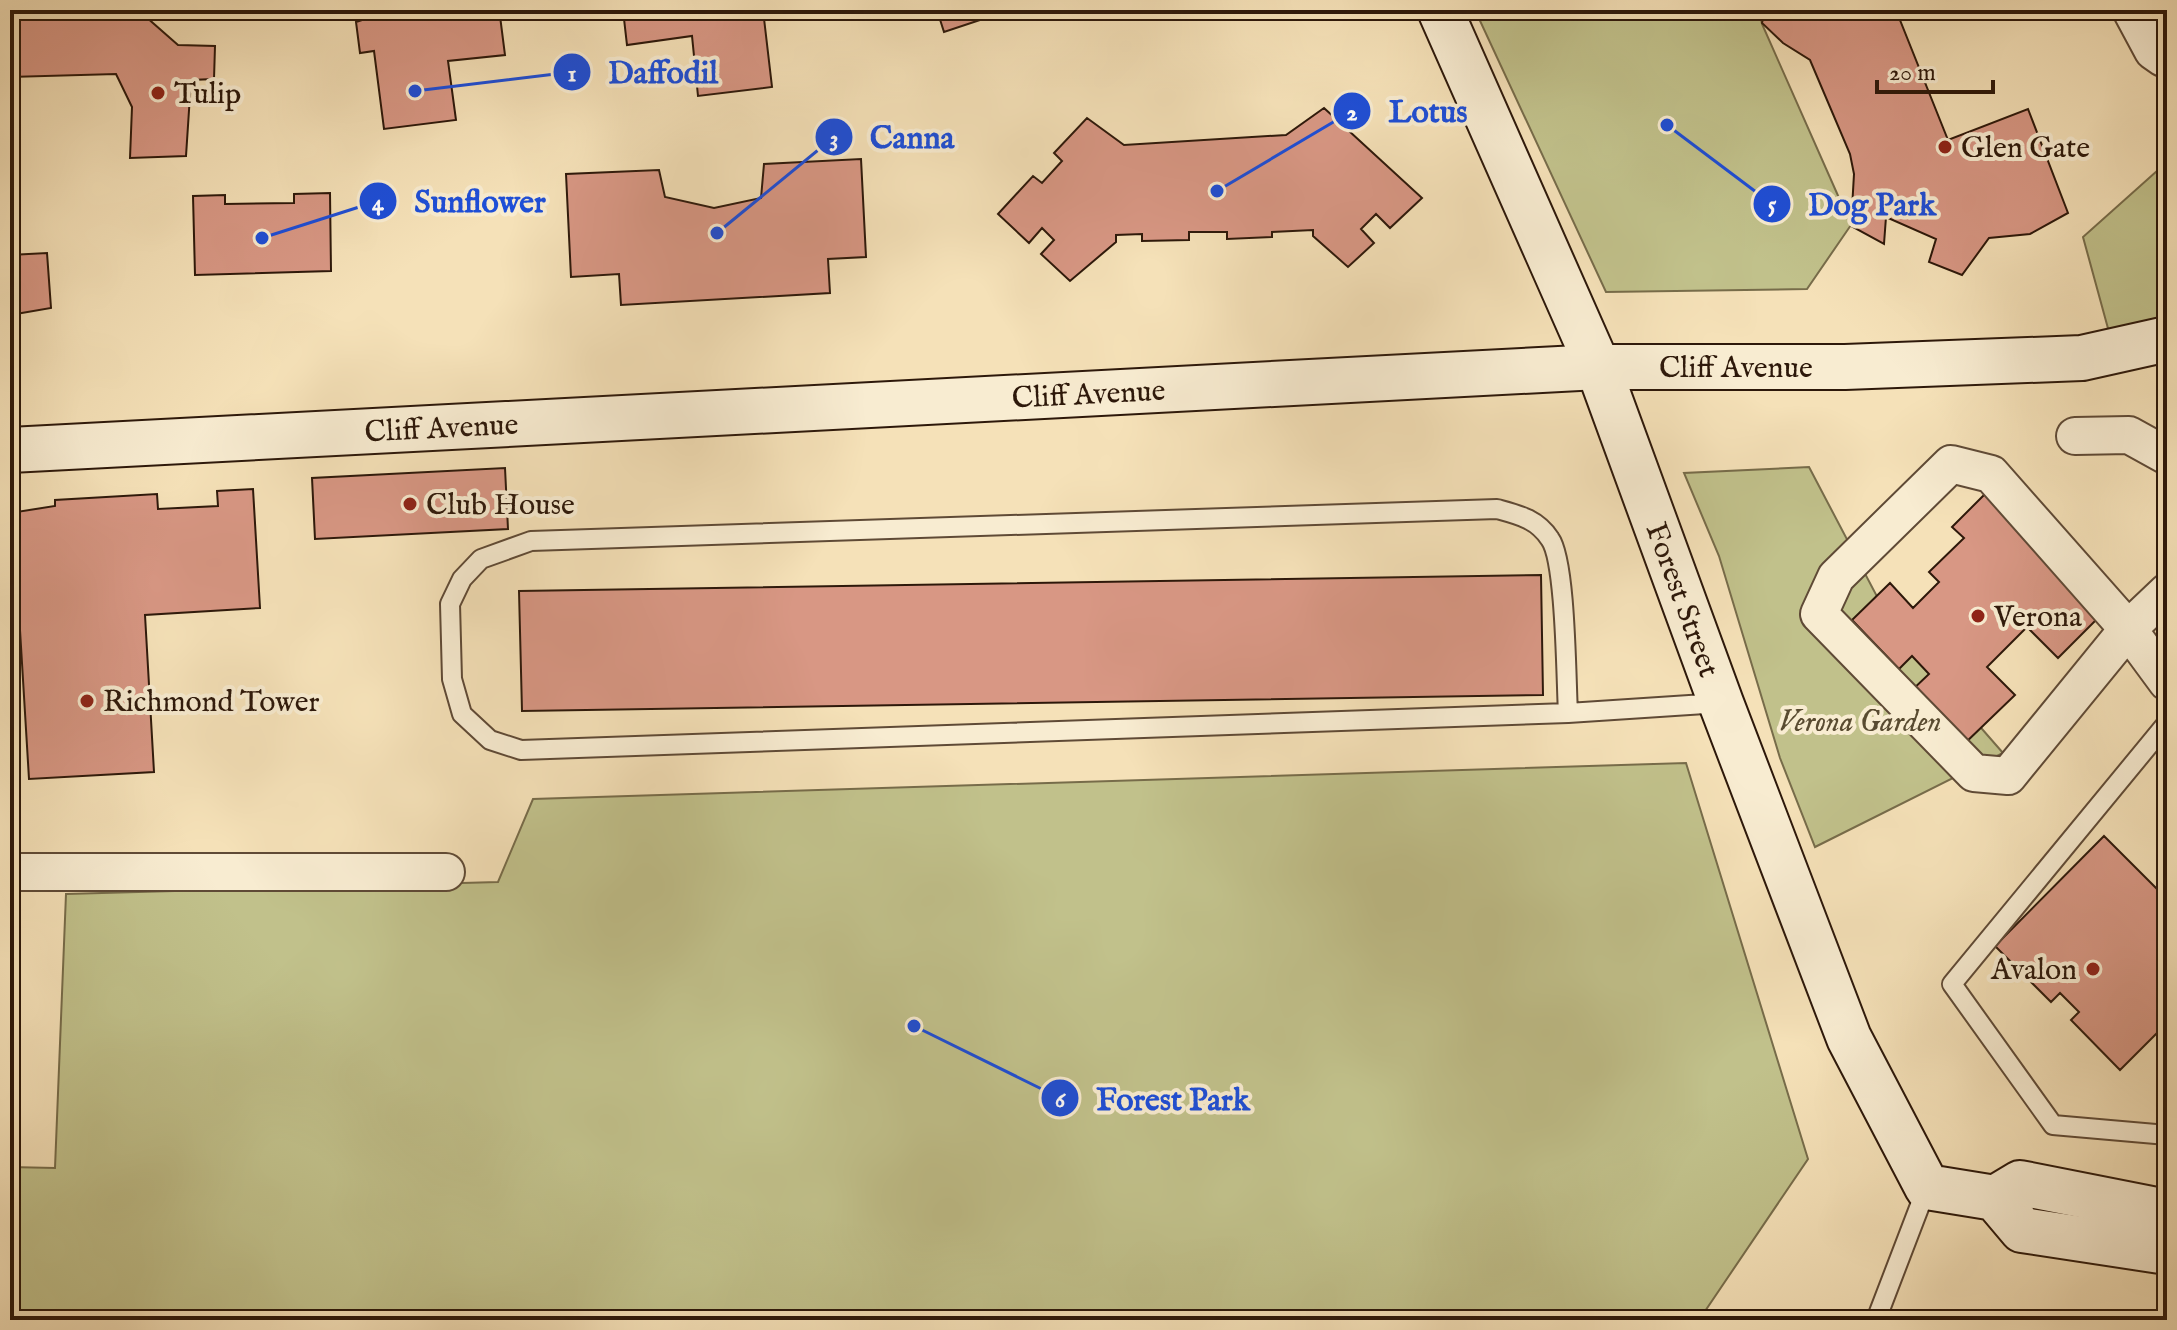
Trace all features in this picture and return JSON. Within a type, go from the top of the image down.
[{"type":"street","name":"Forest Street","points":[[1440,10],[1598,367],[1721,703],[1849,1038],[1927,1187]]},
{"type":"street","points":[[2131,10],[2153,51],[2163,58],[2167,57]]},
{"type":"street","name":"Cliff Avenue","points":[[10,450],[1598,367],[1845,367],[2082,358],[2167,339]]},
{"type":"street","points":[[2075,436],[2129,435],[2167,456]]},
{"type":"street","points":[[2167,592],[2128,629],[2008,776],[1974,773],[1819,614],[1836,577],[1951,464],[1991,474],[2128,629],[2167,682]]},
{"type":"street","points":[[10,872],[446,872]]},
{"type":"street","points":[[1927,1187],[1995,1198],[2020,1183],[2167,1212]]},
{"type":"street","points":[[1995,1198],[2022,1230],[2167,1252]]},
{"type":"lane","points":[[1568,713],[1559,563],[1551,539],[1529,518],[1497,509],[531,541],[481,559],[462,579],[450,604],[452,679],[462,714],[490,740],[521,750],[1568,713],[1721,703]]},
{"type":"lane","points":[[2167,723],[1952,984],[2053,1125],[2167,1135]]},
{"type":"lane","points":[[1876,1320],[1927,1187]]},
{"type":"green space","points":[[1475,10],[1759,10],[1762,24],[1851,225],[1807,289],[1606,292]]},
{"type":"green space","points":[[2167,162],[2167,317],[2109,332],[2083,237]]},
{"type":"green space","name":"Verona Garden","points":[[1809,467],[1893,627],[2003,753],[1815,847],[1780,758],[1719,556],[1684,473]]},
{"type":"green space","points":[[1686,763],[1808,1159],[1699,1320],[10,1320],[10,1167],[55,1168],[66,894],[498,882],[533,799]]},
{"type":"building","name":"Tulip","points":[[106,10],[145,10],[145,16],[178,45],[215,46],[214,79],[191,80],[186,156],[130,158],[132,107],[116,74],[10,77],[10,16],[106,14]]},
{"type":"building","points":[[383,10],[542,10],[500,16],[505,55],[448,61],[456,120],[384,129],[374,51],[360,53],[356,22]]},
{"type":"building","points":[[623,10],[763,10],[772,87],[698,96],[692,36],[627,45]]},
{"type":"building","points":[[937,10],[1010,10],[944,32]]},
{"type":"building","name":"Glen Gate","points":[[1765,10],[1910,10],[1898,15],[1948,140],[2028,109],[2068,213],[2030,234],[1989,238],[1962,275],[1929,262],[1936,239],[1886,217],[1884,244],[1851,226],[1854,174],[1850,154],[1810,60],[1783,43],[1762,23]]},
{"type":"building","points":[[2145,10],[2167,10],[2167,29],[2158,34]]},
{"type":"building","points":[[1324,108],[1422,198],[1390,228],[1376,214],[1361,229],[1374,243],[1348,267],[1313,236],[1313,230],[1272,232],[1272,237],[1227,239],[1227,232],[1189,232],[1189,240],[1142,241],[1142,234],[1116,235],[1116,242],[1070,281],[1041,254],[1054,240],[1042,228],[1029,243],[998,214],[1033,176],[1042,183],[1062,161],[1054,153],[1087,118],[1124,145],[1286,135]]},
{"type":"building","points":[[861,159],[866,257],[828,259],[830,293],[621,305],[619,274],[571,277],[566,174],[659,170],[665,197],[714,208],[761,198],[764,164]]},
{"type":"building","points":[[330,193],[331,271],[195,275],[193,196],[225,195],[225,204],[294,203],[294,194]]},
{"type":"building","points":[[47,253],[51,308],[10,315],[10,255]]},
{"type":"building","name":"Club House","points":[[505,468],[508,529],[315,539],[312,478]]},
{"type":"building","name":"Richmond Tower","points":[[253,489],[260,608],[145,615],[154,772],[29,779],[20,630],[10,631],[10,513],[55,506],[55,500],[157,494],[158,509],[218,506],[217,491]]},
{"type":"building","name":"Verona","points":[[1986,493],[2104,612],[2058,658],[2027,627],[1987,667],[2015,695],[1962,746],[1909,693],[1929,674],[1912,656],[1899,669],[1852,620],[1890,583],[1913,608],[1939,582],[1929,572],[1964,538],[1952,527]]},
{"type":"building","points":[[1541,575],[1543,695],[522,711],[519,591]]},
{"type":"building","name":"Avalon","points":[[2104,836],[2167,899],[2167,1023],[2120,1070],[2071,1020],[2079,1012],[2060,993],[2051,1002],[1995,946]]},
{"type":"place","name":"Daffodil","points":[[415,91]]},
{"type":"place","name":"Tulip","points":[[158,93]]},
{"type":"place","name":"Dog Park","points":[[1667,125]]},
{"type":"place","name":"Glen Gate","points":[[1945,147]]},
{"type":"place","name":"Lotus","points":[[1217,191]]},
{"type":"place","name":"Canna","points":[[717,233]]},
{"type":"place","name":"Sunflower","points":[[262,238]]},
{"type":"place","name":"Club House","points":[[410,504]]},
{"type":"place","name":"Verona","points":[[1978,616]]},
{"type":"place","name":"Richmond Tower","points":[[87,701]]},
{"type":"place","name":"Avalon","points":[[2093,969]]},
{"type":"place","name":"Forest Park","points":[[914,1026]]}]
